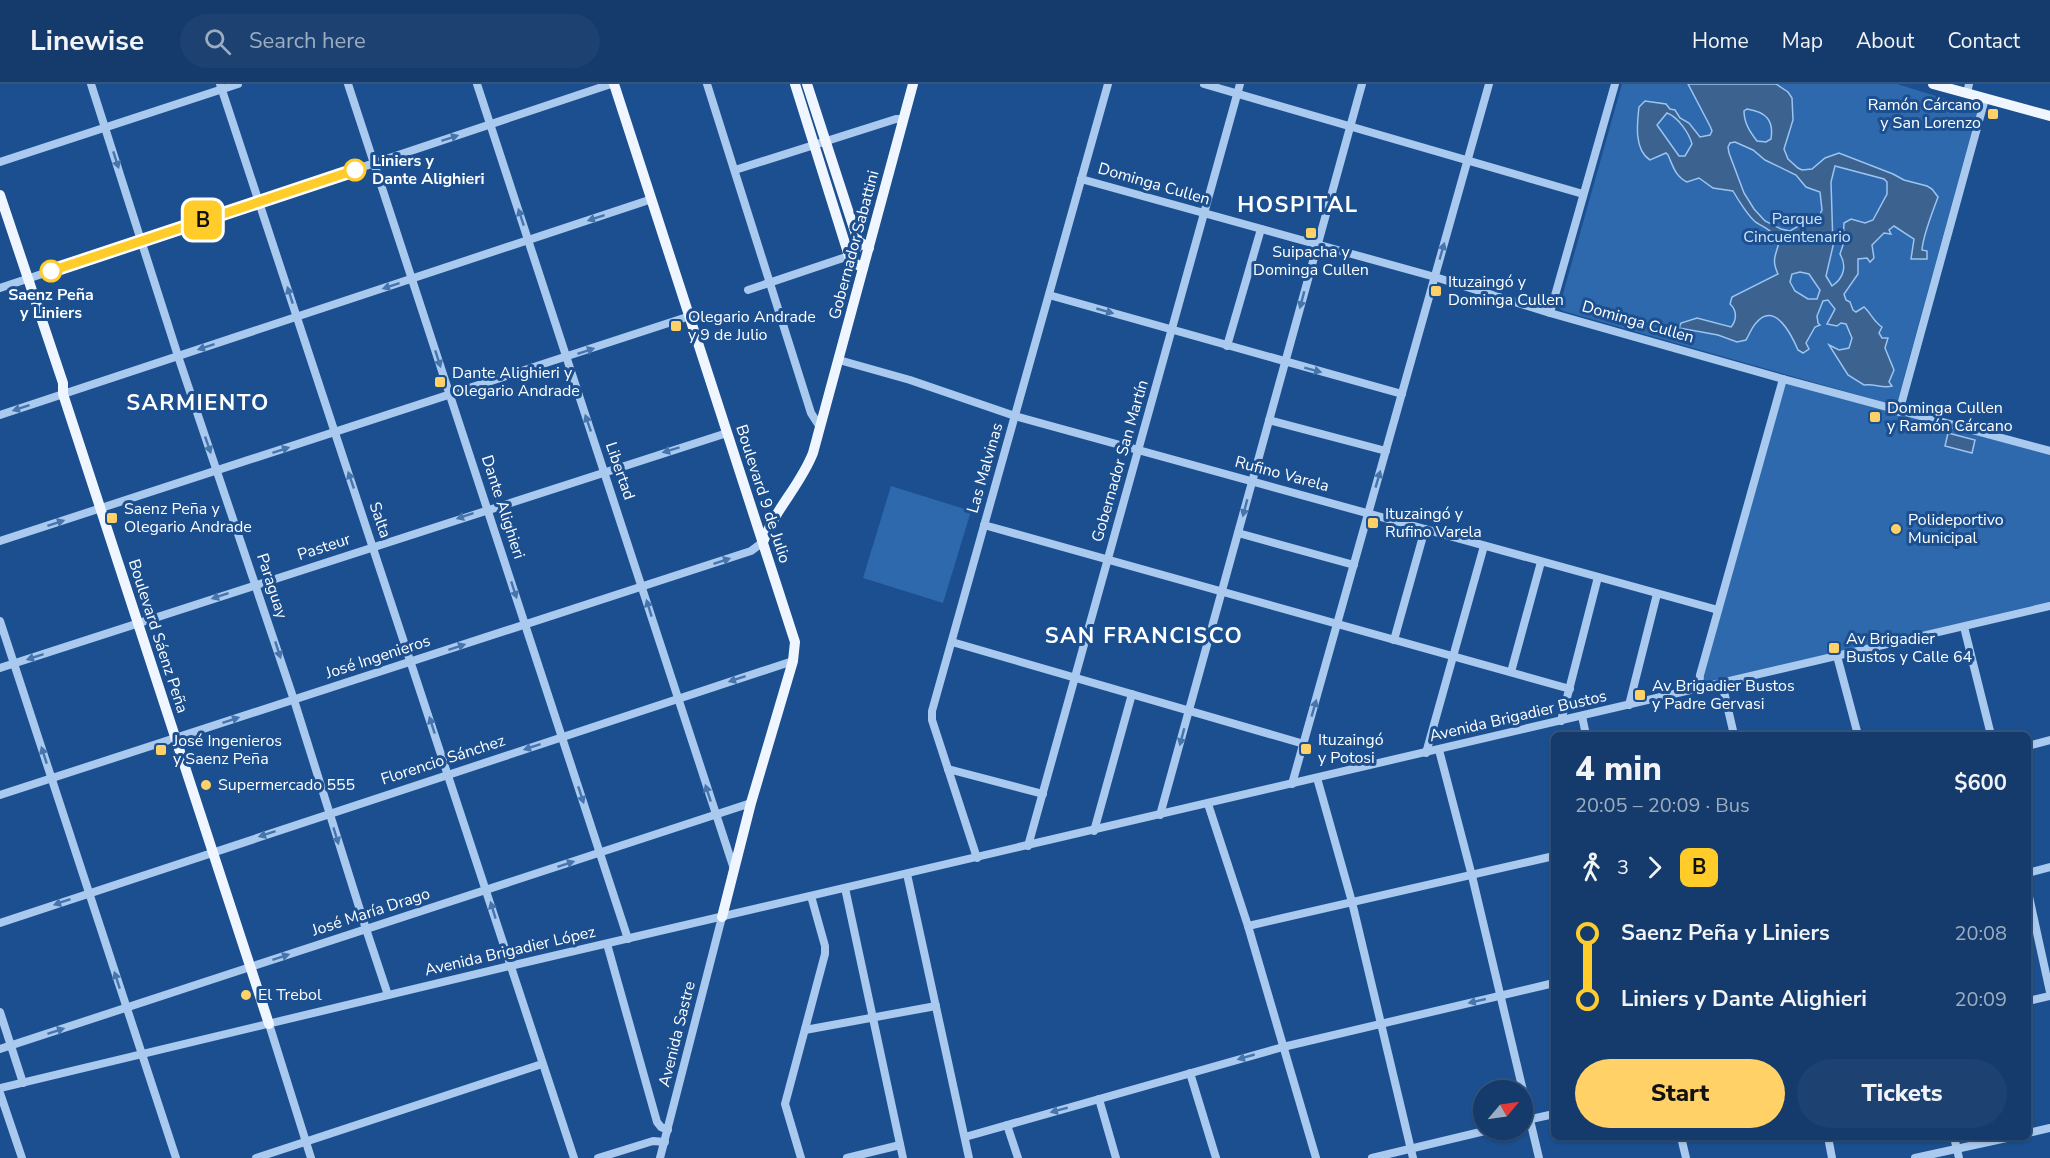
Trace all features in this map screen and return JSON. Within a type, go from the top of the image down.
[{"type":"main road","name":"Boulevard 9 de Julio","points":[[612,84],[652,200],[795,642],[793,661],[751,803],[722,917]]},
{"type":"main road","points":[[795,84],[849,256],[863,268]]},
{"type":"main road","points":[[807,84],[865,246]]},
{"type":"main road","name":"Gobernador Sabattini","points":[[763,542],[770,524],[808,466],[863,268],[865,246],[913,84]]},
{"type":"main road","points":[[1933,84],[1968,89],[1985,99],[2050,116]]},
{"type":"main road","name":"Boulevard Sáenz Peña","points":[[0,195],[24,280]]},
{"type":"main road","name":"Boulevard Sáenz Peña","points":[[0,218],[63,383],[63,394],[269,1024]]},
{"type":"street","name":"Paraguay","points":[[91,84],[178,357],[294,700],[388,995]]},
{"type":"street","points":[[0,162],[221,87],[238,84]]},
{"type":"street","name":"Dante Alighieri","points":[[348,84],[628,939]]},
{"type":"street","name":"Libertad","points":[[477,84],[734,868]]},
{"type":"street","points":[[0,288],[612,84]]},
{"type":"street","points":[[707,84],[811,413],[820,427]]},
{"type":"street","name":"Las Malvinas","points":[[976,858],[932,720],[933,711],[1108,84]]},
{"type":"street","points":[[1204,84],[1583,194]]},
{"type":"street","name":"Gobernador San Martín","points":[[1028,846],[1240,84]]},
{"type":"street","points":[[1160,815],[1362,84]]},
{"type":"street","points":[[1292,784],[1489,84]]},
{"type":"street","points":[[1550,313],[1615,84]]},
{"type":"street","name":"Salta","points":[[221,87],[574,1158]]},
{"type":"street","points":[[1899,412],[1985,99]]},
{"type":"street","points":[[735,170],[896,119],[904,119]]},
{"type":"street","name":"Dominga Cullen","points":[[1081,179],[1435,277],[1550,313],[1783,380],[2050,451]]},
{"type":"street","points":[[0,415],[652,200]]},
{"type":"street","points":[[1227,346],[1261,229]]},
{"type":"street","points":[[748,290],[849,256],[865,246]]},
{"type":"street","points":[[1049,295],[1402,394]]},
{"type":"street","points":[[0,541],[690,316]]},
{"type":"street","name":"Rufino Varela","points":[[839,360],[1015,416],[1718,610]]},
{"type":"street","points":[[1699,688],[1700,675],[1783,380]]},
{"type":"street","points":[[1269,420],[1386,451]]},
{"type":"street","name":"Pasteur","points":[[0,668],[727,433]]},
{"type":"street","points":[[984,525],[1570,689]]},
{"type":"street","points":[[1394,640],[1425,529]]},
{"type":"street","points":[[1238,533],[1354,565]]},
{"type":"street","name":"José Ingenieros","points":[[0,795],[643,587],[751,551],[763,542]]},
{"type":"street","points":[[1426,753],[1484,546]]},
{"type":"street","points":[[1511,672],[1541,561]]},
{"type":"street","points":[[1561,721],[1598,577]]},
{"type":"street","points":[[1629,705],[1657,594]]},
{"type":"street","name":"Avenida Brigadier Bustos","points":[[1028,846],[2050,606]]},
{"type":"street","points":[[0,621],[176,1158]]},
{"type":"street","points":[[1964,627],[1990,732]]},
{"type":"street","points":[[952,642],[1304,744]]},
{"type":"street","points":[[1837,656],[1857,732]]},
{"type":"street","name":"Florencio Sánchez","points":[[0,923],[793,661]]},
{"type":"street","points":[[1722,683],[1733,732]]},
{"type":"street","points":[[1094,831],[1132,694]]},
{"type":"street","points":[[1582,716],[1586,732]]},
{"type":"street","points":[[2031,745],[2050,740]]},
{"type":"street","points":[[1439,750],[1472,876],[1518,1080]]},
{"type":"street","points":[[948,769],[1042,794]]},
{"type":"street","points":[[1317,778],[1352,902],[1413,1158]]},
{"type":"street","name":"José María Drago","points":[[0,1049],[751,803]]},
{"type":"street","points":[[1208,804],[1248,926],[1316,1158]]},
{"type":"street","name":"Avenida Brigadier López","points":[[0,1091],[23,1083],[388,995],[1028,846]]},
{"type":"street","points":[[1248,926],[1551,857]]},
{"type":"street","points":[[2031,872],[2050,867]]},
{"type":"street","points":[[907,874],[969,1158]]},
{"type":"street","points":[[845,888],[903,1158]]},
{"type":"street","points":[[801,1158],[785,1104],[825,954],[811,896]]},
{"type":"street","points":[[2031,906],[2050,994],[2031,1000]]},
{"type":"street","name":"Avenida Sastre","points":[[660,1158],[722,917]]},
{"type":"street","points":[[607,944],[657,1122],[668,1130]]},
{"type":"street","points":[[965,1137],[1283,1047],[1551,984]]},
{"type":"street","points":[[805,1030],[936,1006]]},
{"type":"street","points":[[0,1012],[23,1083]]},
{"type":"street","points":[[269,1024],[311,1158]]},
{"type":"street","points":[[256,1158],[542,1064]]},
{"type":"street","points":[[1190,1073],[1216,1158]]},
{"type":"street","points":[[0,1091],[22,1158]]},
{"type":"street","points":[[1099,1099],[1116,1158]]},
{"type":"street","points":[[1533,1118],[1551,1115]]},
{"type":"street","points":[[1007,1125],[1018,1158]]},
{"type":"street","points":[[2031,1132],[2050,1128]]},
{"type":"street","points":[[1372,1158],[1473,1134]]},
{"type":"street","points":[[1533,1140],[1539,1158]]},
{"type":"street","points":[[1682,1140],[1686,1158]]},
{"type":"street","points":[[1829,1140],[1832,1158]]},
{"type":"street","points":[[1915,1158],[1958,1154],[2002,1140]]},
{"type":"street","points":[[598,1158],[653,1141],[665,1142]]},
{"type":"street","points":[[847,1158],[900,1145]]},
{"type":"green space","name":"Parque Cincuentenario","points":[[1622,84],[1897,84],[1978,109],[1898,399],[1895,403],[1890,404],[1559,308]]},
{"type":"green space","name":"Polideportivo Municipal","points":[[1783,379],[2050,451],[2050,606],[1699,688]]},
{"type":"green space","points":[[891,486],[971,511],[943,603],[863,578]]},
{"type":"shaded area","points":[[1688,84],[1776,84],[1788,92],[1792,98],[1793,120],[1784,149],[1788,159],[1798,168],[1812,169],[1825,158],[1839,153],[1904,180],[1927,186],[1938,197],[1923,244],[1922,250],[1927,251],[1927,259],[1911,259],[1914,239],[1894,226],[1889,230],[1891,234],[1884,233],[1872,245],[1874,258],[1870,262],[1867,258],[1858,259],[1858,274],[1844,294],[1853,310],[1856,312],[1864,307],[1866,309],[1882,327],[1879,333],[1882,338],[1888,338],[1885,348],[1894,370],[1889,382],[1892,386],[1864,385],[1848,375],[1829,345],[1839,350],[1849,348],[1852,338],[1846,324],[1841,323],[1837,326],[1827,324],[1835,309],[1828,300],[1823,301],[1817,316],[1820,325],[1815,327],[1806,343],[1809,349],[1803,353],[1798,350],[1782,323],[1770,316],[1763,317],[1756,323],[1746,340],[1737,342],[1718,335],[1679,328],[1681,323],[1697,318],[1731,327],[1735,315],[1730,304],[1732,297],[1778,274],[1774,261],[1779,242],[1772,233],[1751,217],[1733,191],[1713,188],[1699,178],[1687,182],[1683,180],[1677,174],[1666,153],[1650,160],[1645,156],[1638,136],[1639,107],[1645,101],[1666,104],[1670,109],[1675,110],[1680,118],[1689,123],[1700,137],[1710,135],[1712,131]],"holes":[[[1754,110],[1767,118],[1772,132],[1771,139],[1766,142],[1757,141],[1748,127],[1744,111]],[[1667,113],[1679,122],[1686,130],[1692,144],[1685,156],[1679,156],[1657,125]],[[1735,142],[1753,150],[1765,160],[1796,175],[1806,187],[1820,192],[1822,210],[1820,214],[1790,231],[1765,221],[1744,193],[1729,153],[1730,143]],[[1835,166],[1884,179],[1887,182],[1887,194],[1873,220],[1865,223],[1851,219],[1844,223],[1843,245],[1840,254],[1844,267],[1839,279],[1832,286],[1826,276],[1833,246],[1831,182]],[[1800,272],[1809,274],[1820,290],[1817,299],[1808,299],[1795,291],[1790,282],[1792,274]]]},
{"type":"shaded area","points":[[1948,433],[1975,440],[1972,453],[1945,446]]},
{"type":"bus line","name":"B","points":[[51,271],[355,170]]},
{"type":"place","name":"Ramón Cárcano y San Lorenzo","points":[[1993,114]]},
{"type":"place","name":"Liniers y Dante Alighieri","points":[[355,170]]},
{"type":"place","name":"Suipacha y Dominga Cullen","points":[[1311,233]]},
{"type":"place","name":"Saenz Peña y Liniers","points":[[51,271]]},
{"type":"place","name":"Ituzaingó y Dominga Cullen","points":[[1436,291]]},
{"type":"place","name":"Olegario Andrade y 9 de Julio","points":[[676,326]]},
{"type":"place","name":"Dante Alighieri y Olegario Andrade","points":[[440,382]]},
{"type":"place","name":"Dominga Cullen y Ramón Cárcano","points":[[1875,417]]},
{"type":"place","name":"Saenz Peña y Olegario Andrade","points":[[112,518]]},
{"type":"place","name":"Ituzaingó y Rufino Varela","points":[[1373,523]]},
{"type":"place","name":"Polideportivo Municipal","points":[[1896,529]]},
{"type":"place","name":"Av Brigadier Bustos y Calle 64","points":[[1834,648]]},
{"type":"place","name":"Av Brigadier Bustos y Padre Gervasi","points":[[1640,695]]},
{"type":"place","name":"Ituzaingó y Potosi","points":[[1306,749]]},
{"type":"place","name":"José Ingenieros y Saenz Peña","points":[[161,750]]},
{"type":"place","name":"Supermercado 555","points":[[206,785]]},
{"type":"place","name":"El Trebol","points":[[246,995]]},
{"type":"district","name":"HOSPITAL","points":[[1298,205]]},
{"type":"district","name":"SARMIENTO","points":[[198,403]]},
{"type":"district","name":"SAN FRANCISCO","points":[[1144,636]]}]
